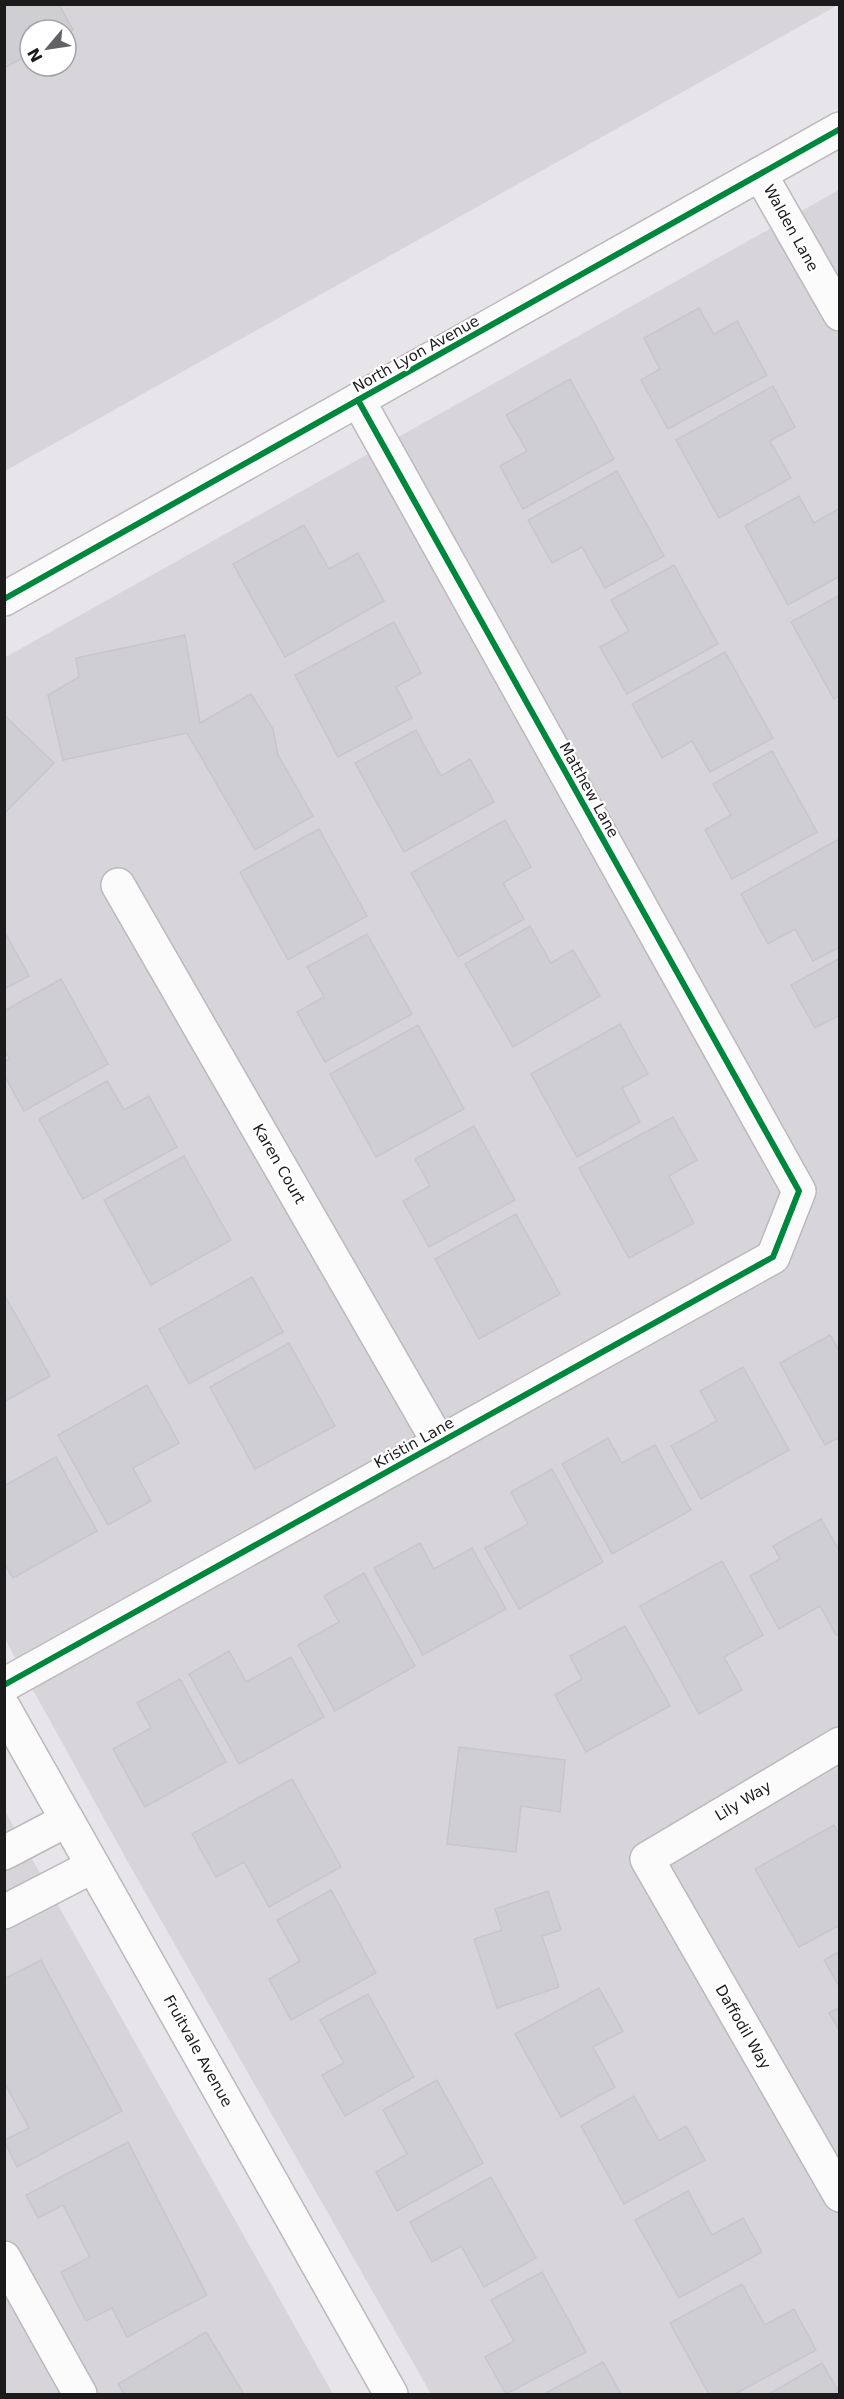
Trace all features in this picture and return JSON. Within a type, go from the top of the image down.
[{"type":"street","name":"North Lyon Avenue","points":[[4,599],[840,129]]},
{"type":"street","name":"Walden Lane","points":[[760,174],[840,314]]},
{"type":"street","name":"Matthew Lane","points":[[358,400],[799,1191]]},
{"type":"street","name":"Karen Court","points":[[118,885],[439,1443]]},
{"type":"street","name":"Kristin Lane","points":[[4,1685],[773,1257],[799,1191]]},
{"type":"street","name":"Fruitvale Avenue","points":[[4,1708],[391,2394]]},
{"type":"street","name":"Lily Way","points":[[647,1859],[840,1744]]},
{"type":"street","points":[[4,1853],[67,1820]]},
{"type":"street","name":"Daffodil Way","points":[[647,1859],[840,2195]]},
{"type":"street","points":[[4,1912],[93,1866]]},
{"type":"street","points":[[4,2258],[80,2394]]},
{"type":"shaded area","points":[[5,5],[838,5],[5,471]]},
{"type":"shaded area","points":[[839,190],[839,2394],[431,2394],[129,1864],[5,1639],[4,658]]},
{"type":"shaded area","points":[[5,1811],[333,2394],[5,2394]]},
{"type":"building","points":[[4,4],[59,4],[67,18],[18,18],[18,60],[4,68]]},
{"type":"building","points":[[699,308],[714,334],[737,321],[767,375],[668,429],[641,380],[660,369],[644,338]]},
{"type":"building","points":[[570,379],[614,459],[523,509],[500,466],[527,451],[506,415]]},
{"type":"building","points":[[773,386],[795,427],[770,441],[791,478],[719,518],[676,440]]},
{"type":"building","points":[[617,471],[664,556],[605,588],[582,547],[552,563],[528,520]]},
{"type":"building","points":[[799,496],[814,523],[840,508],[840,576],[788,605],[745,526]]},
{"type":"building","points":[[304,525],[329,569],[358,553],[384,601],[285,657],[233,564]]},
{"type":"building","points":[[674,565],[718,644],[627,694],[600,647],[629,631],[611,600]]},
{"type":"building","points":[[840,595],[840,695],[834,699],[791,622]]},
{"type":"building","points":[[394,622],[421,673],[396,687],[412,718],[338,757],[295,675]]},
{"type":"building","points":[[185,635],[200,723],[251,694],[273,729],[278,755],[313,816],[255,850],[187,733],[63,760],[48,695],[79,677],[76,658]]},
{"type":"building","points":[[725,652],[773,738],[710,772],[692,741],[662,758],[632,704]]},
{"type":"building","points":[[4,715],[54,763],[4,814]]},
{"type":"building","points":[[416,730],[441,776],[470,759],[494,802],[404,852],[355,763]]},
{"type":"building","points":[[772,751],[817,832],[732,879],[705,830],[731,815],[713,784]]},
{"type":"building","points":[[505,820],[531,867],[503,883],[524,919],[458,957],[411,873]]},
{"type":"building","points":[[319,829],[367,916],[288,960],[240,872]]},
{"type":"building","points":[[839,839],[840,947],[813,961],[795,929],[768,944],[741,894]]},
{"type":"building","points":[[530,926],[551,963],[573,950],[600,996],[513,1047],[465,964]]},
{"type":"building","points":[[4,931],[29,976],[4,989]]},
{"type":"building","points":[[367,934],[412,1014],[325,1062],[297,1012],[324,997],[307,967]]},
{"type":"building","points":[[840,958],[840,1015],[815,1028],[791,985]]},
{"type":"building","points":[[61,979],[108,1064],[24,1111],[4,1075],[4,1062],[10,1059],[4,1049],[4,1011]]},
{"type":"building","points":[[620,1024],[648,1074],[622,1088],[640,1122],[577,1157],[531,1074]]},
{"type":"building","points":[[418,1025],[464,1109],[376,1157],[330,1074]]},
{"type":"building","points":[[107,1081],[124,1110],[149,1096],[177,1147],[83,1199],[39,1119]]},
{"type":"building","points":[[673,1117],[697,1160],[669,1176],[694,1223],[629,1258],[579,1168]]},
{"type":"building","points":[[474,1126],[515,1200],[429,1247],[403,1201],[430,1186],[415,1159]]},
{"type":"building","points":[[184,1156],[231,1240],[151,1285],[104,1200]]},
{"type":"building","points":[[516,1214],[560,1294],[479,1339],[435,1259]]},
{"type":"building","points":[[252,1277],[283,1332],[189,1384],[159,1329]]},
{"type":"building","points":[[4,1294],[50,1376],[4,1402]]},
{"type":"building","points":[[830,1335],[840,1352],[840,1437],[825,1445],[780,1363]]},
{"type":"building","points":[[289,1343],[335,1426],[255,1469],[210,1387]]},
{"type":"building","points":[[743,1367],[789,1450],[701,1499],[671,1446],[717,1421],[700,1391]]},
{"type":"building","points":[[147,1385],[179,1443],[133,1468],[151,1501],[108,1525],[58,1435]]},
{"type":"building","points":[[608,1438],[622,1463],[655,1445],[691,1510],[612,1554],[562,1464]]},
{"type":"building","points":[[56,1457],[97,1531],[13,1578],[4,1563],[4,1486]]},
{"type":"building","points":[[552,1469],[603,1562],[519,1609],[485,1548],[528,1524],[511,1492]]},
{"type":"building","points":[[821,1519],[840,1552],[840,1634],[836,1635],[820,1606],[779,1629],[750,1576],[780,1559],[773,1546]]},
{"type":"building","points":[[420,1543],[434,1569],[472,1548],[506,1609],[423,1655],[374,1568]]},
{"type":"building","points":[[722,1561],[763,1635],[724,1657],[742,1690],[699,1714],[640,1606]]},
{"type":"building","points":[[364,1573],[415,1666],[335,1711],[298,1645],[339,1622],[324,1596]]},
{"type":"building","points":[[625,1626],[670,1706],[586,1752],[555,1695],[582,1679],[570,1656]]},
{"type":"building","points":[[229,1651],[246,1682],[291,1657],[324,1717],[239,1764],[189,1674]]},
{"type":"building","points":[[180,1679],[226,1762],[145,1807],[113,1749],[151,1728],[137,1703]]},
{"type":"building","points":[[459,1747],[565,1760],[560,1812],[521,1806],[516,1852],[447,1844]]},
{"type":"building","points":[[292,1779],[341,1867],[269,1907],[244,1862],[216,1877],[192,1834]]},
{"type":"building","points":[[834,1825],[840,1836],[840,1925],[799,1947],[755,1869]]},
{"type":"building","points":[[331,1890],[376,1973],[291,2020],[269,1979],[300,1961],[277,1920]]},
{"type":"building","points":[[548,1891],[561,1930],[542,1936],[559,1987],[497,2008],[474,1939],[502,1930],[495,1909]]},
{"type":"building","points":[[840,1951],[840,1988],[824,1960]]},
{"type":"building","points":[[41,1960],[122,2111],[17,2167],[4,2140],[29,2128],[4,2082],[4,1979]]},
{"type":"building","points":[[599,1988],[623,2031],[593,2047],[615,2087],[561,2117],[515,2034]]},
{"type":"building","points":[[368,1994],[414,2077],[345,2116],[322,2075],[344,2063],[320,2020]]},
{"type":"building","points":[[840,2007],[840,2032],[829,2013]]},
{"type":"building","points":[[437,2080],[483,2163],[397,2211],[376,2172],[407,2154],[383,2110]]},
{"type":"building","points":[[634,2096],[659,2141],[686,2126],[705,2160],[624,2204],[581,2126]]},
{"type":"building","points":[[128,2142],[207,2295],[127,2337],[112,2308],[86,2321],[61,2272],[90,2257],[63,2205],[38,2218],[26,2195]]},
{"type":"building","points":[[491,2177],[536,2258],[484,2287],[461,2246],[432,2262],[410,2222]]},
{"type":"building","points":[[688,2191],[712,2235],[743,2218],[762,2252],[679,2298],[635,2220]]},
{"type":"building","points":[[542,2272],[586,2352],[506,2394],[485,2357],[514,2341],[491,2300]]},
{"type":"building","points":[[742,2284],[765,2325],[794,2309],[816,2350],[735,2394],[709,2394],[670,2323]]},
{"type":"building","points":[[206,2332],[244,2394],[124,2394],[118,2384]]},
{"type":"building","points":[[603,2362],[621,2394],[544,2394]]},
{"type":"building","points":[[822,2363],[840,2394],[769,2394]]},
{"type":"cycle path","points":[[4,599],[840,129]]},
{"type":"cycle path","points":[[4,1685],[773,1257],[799,1191],[358,400]]}]
